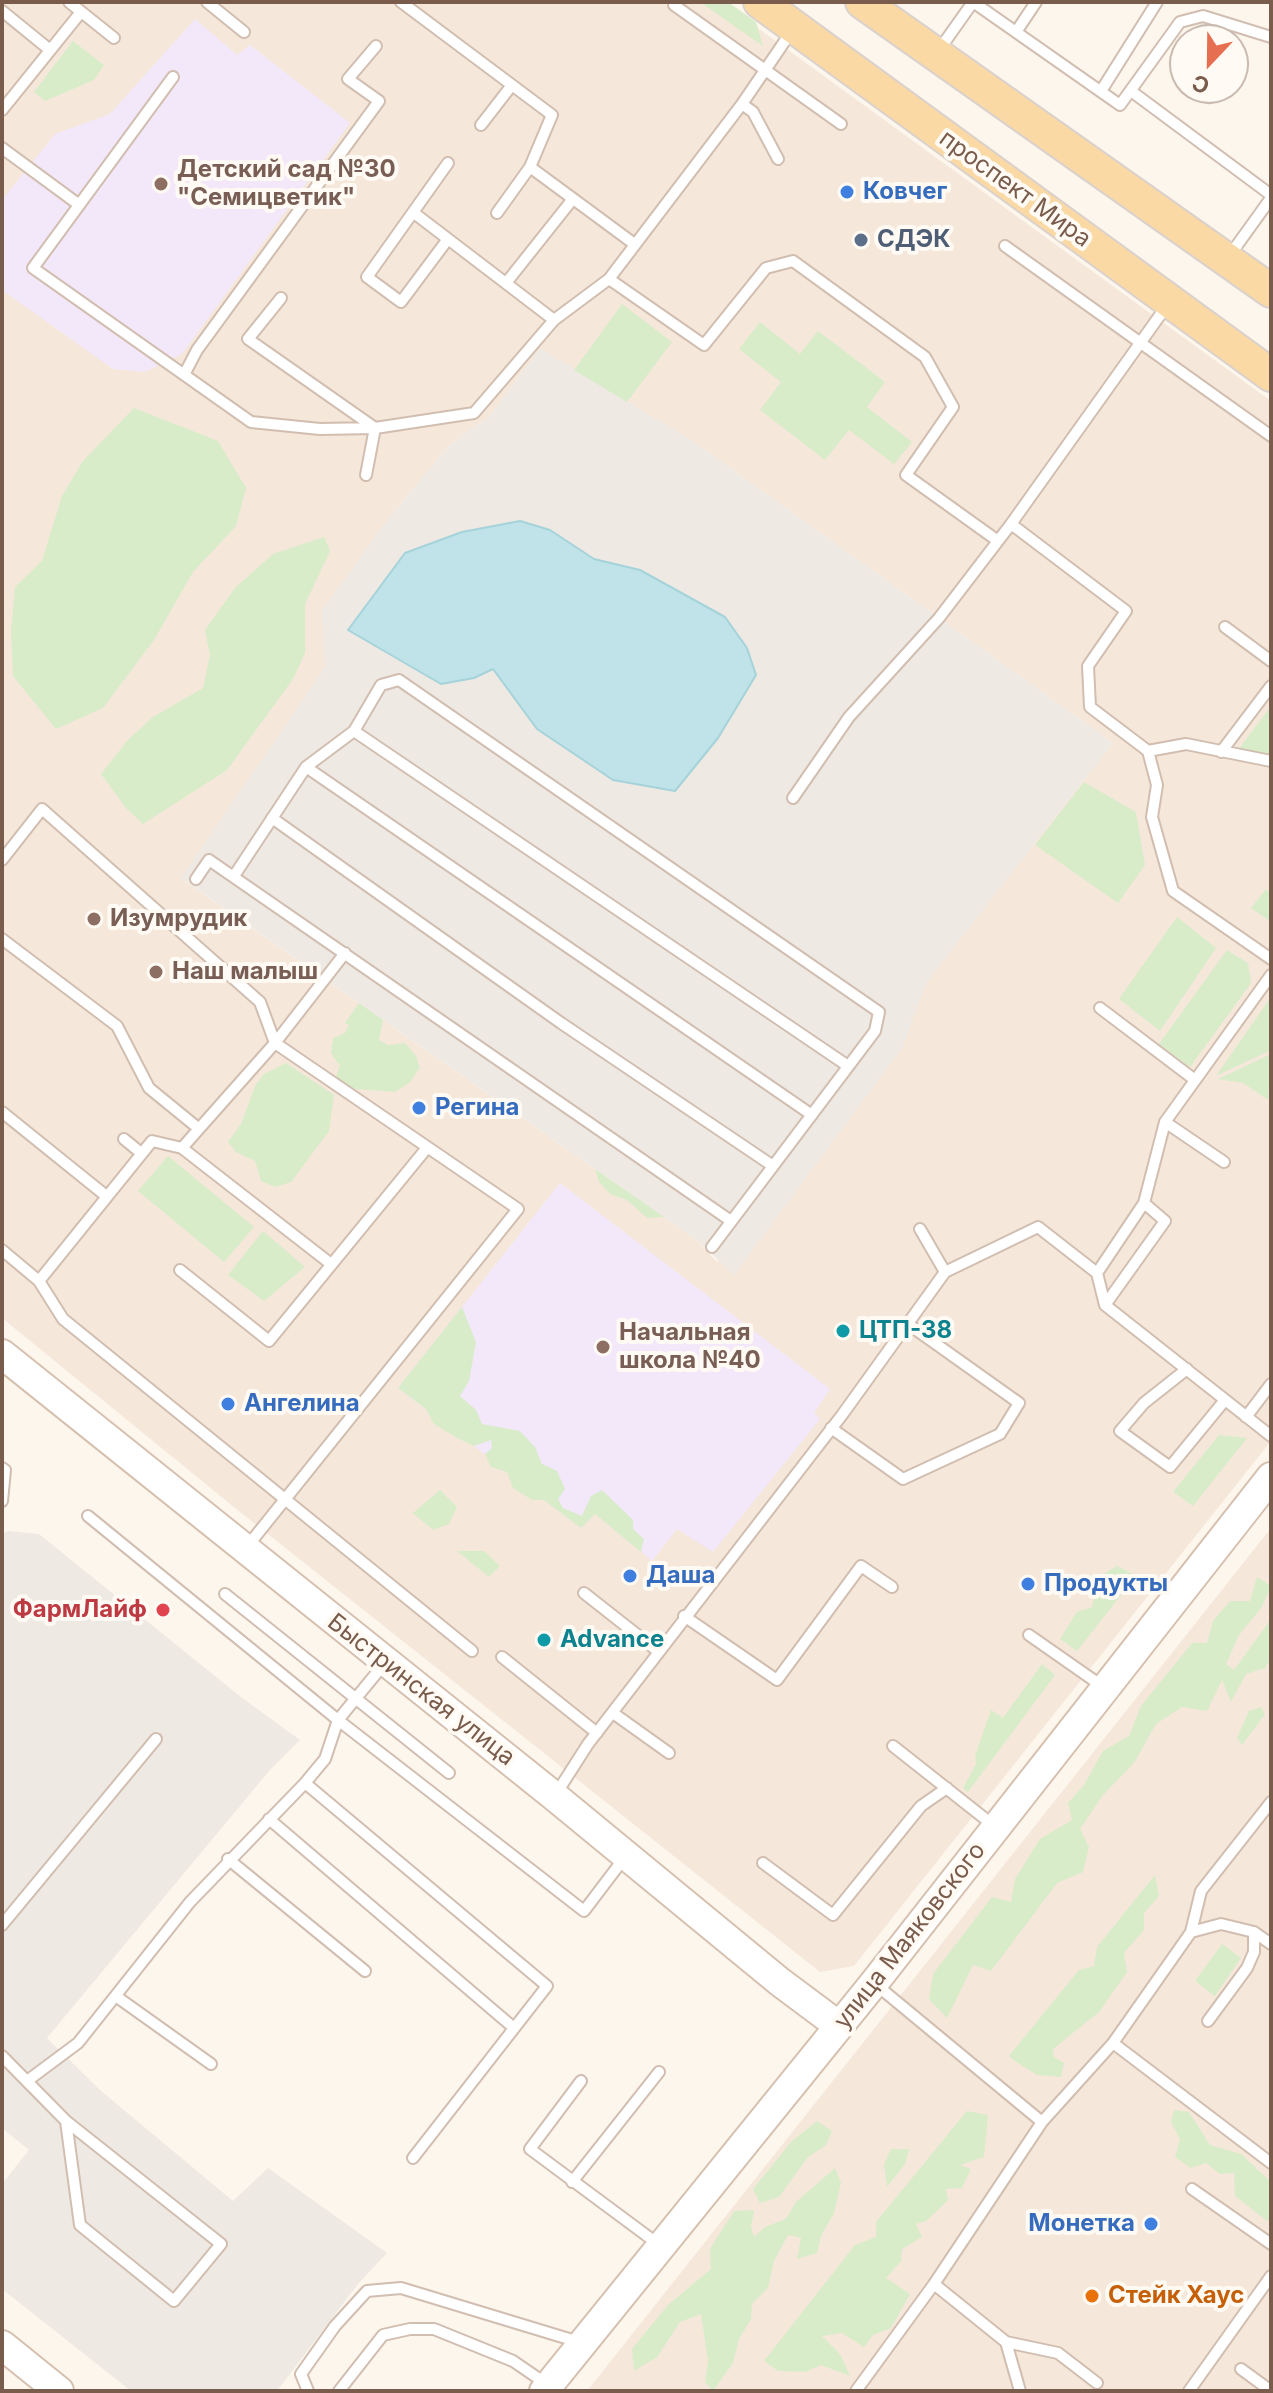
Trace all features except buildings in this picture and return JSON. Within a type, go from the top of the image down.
[{"type":"main road","name":"проспект Мира","points":[[760,2],[1271,375]]},
{"type":"main road","points":[[862,2],[1271,291]]},
{"type":"main road","name":"Быстринская улица","points":[[2,1354],[554,1796],[780,1982],[839,2026]]},
{"type":"main road","name":"улица Маяковского","points":[[546,2388],[874,1983],[1103,1687],[1271,1477]]},
{"type":"main road","points":[[2,2345],[59,2391]]},
{"type":"lane","points":[[69,2],[114,38]]},
{"type":"lane","points":[[207,2],[244,32]]},
{"type":"lane","points":[[401,2],[552,115],[530,167],[497,213]]},
{"type":"lane","points":[[935,55],[973,2],[1120,105],[1180,22],[1203,16],[1271,37]]},
{"type":"lane","points":[[1016,32],[1036,2]]},
{"type":"lane","points":[[1101,91],[1157,2]]},
{"type":"lane","points":[[674,5],[841,124]]},
{"type":"lane","points":[[2,11],[50,50]]},
{"type":"lane","points":[[2,110],[81,12]]},
{"type":"lane","points":[[173,77],[33,268],[251,422],[320,429],[375,428],[474,413],[554,320],[609,279],[633,243],[742,104],[794,27]]},
{"type":"lane","points":[[185,373],[197,350],[379,101],[348,79],[376,46]]},
{"type":"lane","points":[[481,125],[512,85]]},
{"type":"lane","points":[[1131,91],[1271,196],[1227,260]]},
{"type":"lane","points":[[742,104],[753,112],[778,159]]},
{"type":"lane","points":[[2,148],[78,204]]},
{"type":"lane","points":[[448,163],[367,277],[401,302],[448,239]]},
{"type":"lane","points":[[530,167],[633,243]]},
{"type":"lane","points":[[506,283],[572,200]]},
{"type":"lane","points":[[414,213],[554,320]]},
{"type":"lane","points":[[1005,246],[1271,436]]},
{"type":"lane","points":[[609,279],[704,345],[766,268],[793,261],[925,357],[953,407],[906,475],[998,541]]},
{"type":"lane","points":[[281,298],[248,339],[375,428]]},
{"type":"lane","points":[[793,798],[849,717],[939,618],[1011,524],[1169,302]]},
{"type":"lane","points":[[366,475],[375,428]]},
{"type":"lane","points":[[1011,524],[1126,611],[1088,666],[1090,707],[1148,751],[1157,785],[1152,817],[1173,891],[1271,959]]},
{"type":"lane","points":[[1225,627],[1271,661]]},
{"type":"lane","points":[[234,876],[306,767],[354,731],[381,685],[399,680],[879,1012],[875,1031],[712,1247]]},
{"type":"lane","points":[[1221,752],[1271,686]]},
{"type":"lane","points":[[354,731],[848,1066]]},
{"type":"lane","points":[[1148,751],[1186,744],[1271,761]]},
{"type":"lane","points":[[306,767],[812,1115]]},
{"type":"lane","points":[[2,860],[42,809],[260,1002],[275,1043],[518,1209],[284,1497],[245,1550]]},
{"type":"lane","points":[[272,818],[561,1023],[773,1166]]},
{"type":"lane","points":[[196,879],[209,860],[731,1221]]},
{"type":"lane","points":[[2,939],[117,1026],[149,1088],[198,1128]]},
{"type":"lane","points":[[182,1148],[275,1043],[345,953]]},
{"type":"lane","points":[[1097,1273],[1144,1203],[1165,1122],[1271,975]]},
{"type":"lane","points":[[1100,1008],[1195,1080]]},
{"type":"lane","points":[[2,1112],[105,1195]]},
{"type":"lane","points":[[1165,1122],[1224,1162]]},
{"type":"lane","points":[[124,1139],[141,1153]]},
{"type":"lane","points":[[39,1281],[105,1195],[152,1141],[182,1148],[331,1264]]},
{"type":"lane","points":[[180,1270],[269,1341],[426,1149]]},
{"type":"lane","points":[[1105,1305],[1165,1221],[1144,1203]]},
{"type":"lane","points":[[554,1796],[684,1616],[831,1428],[945,1272],[1038,1227],[1097,1273],[1105,1305],[1271,1436]]},
{"type":"lane","points":[[920,1229],[945,1272]]},
{"type":"lane","points":[[2,1250],[39,1281],[63,1319],[472,1651]]},
{"type":"lane","points":[[831,1428],[903,1479],[1000,1434],[1019,1403],[908,1324]]},
{"type":"lane","points":[[1187,1369],[1144,1403],[1120,1431],[1170,1467],[1225,1400]]},
{"type":"lane","points":[[1246,1417],[1271,1384]]},
{"type":"lane","points":[[2,1468],[5,1470],[2,1501]]},
{"type":"lane","points":[[88,1516],[338,1720],[584,1911],[627,1856]]},
{"type":"lane","points":[[684,1616],[777,1680],[861,1566],[892,1587]]},
{"type":"lane","points":[[584,1593],[659,1652]]},
{"type":"lane","points":[[225,1594],[449,1773]]},
{"type":"lane","points":[[1029,1635],[1103,1687]]},
{"type":"lane","points":[[502,1657],[597,1733]]},
{"type":"lane","points":[[27,2081],[64,2056],[117,1997],[228,1859],[305,1783],[325,1759],[338,1720],[385,1662]]},
{"type":"lane","points":[[613,1713],[669,1753]]},
{"type":"lane","points":[[2,1925],[156,1739]]},
{"type":"lane","points":[[893,1746],[995,1827]]},
{"type":"lane","points":[[305,1783],[547,1986],[413,2158]]},
{"type":"lane","points":[[763,1863],[833,1915],[921,1806],[947,1788]]},
{"type":"lane","points":[[856,2391],[934,2284],[1042,2122],[1113,2043],[1191,1932],[1201,1891],[1271,1802]]},
{"type":"lane","points":[[269,1819],[514,2028]]},
{"type":"lane","points":[[228,1859],[365,1971]]},
{"type":"lane","points":[[1191,1932],[1221,1924],[1254,1932],[1271,1944]]},
{"type":"lane","points":[[1208,2021],[1247,1968],[1254,1952],[1254,1932]]},
{"type":"lane","points":[[874,1983],[1042,2122]]},
{"type":"lane","points":[[117,1997],[211,2064]]},
{"type":"lane","points":[[1113,2043],[1271,2163]]},
{"type":"lane","points":[[2,2056],[66,2121],[221,2244],[174,2301],[80,2225],[66,2121]]},
{"type":"lane","points":[[572,2182],[659,2072]]},
{"type":"lane","points":[[581,2081],[530,2149],[660,2246]]},
{"type":"lane","points":[[1192,2189],[1271,2244]]},
{"type":"lane","points":[[1189,2391],[1271,2276]]},
{"type":"lane","points":[[934,2284],[1006,2342],[1058,2353],[1097,2383]]},
{"type":"lane","points":[[308,2391],[301,2374],[367,2291],[401,2288],[581,2343]]},
{"type":"lane","points":[[339,2391],[366,2349],[383,2335],[410,2329],[434,2329],[513,2361],[546,2388]]},
{"type":"lane","points":[[1006,2342],[1020,2391]]},
{"type":"lane","points":[[1241,2369],[1271,2391]]},
{"type":"shaded area","points":[[2,2],[722,2],[1271,401],[1271,1441],[854,1966],[820,1972],[240,1512],[2,1318]],"holes":[[[540,349],[694,442],[1113,743],[925,983],[902,1048],[717,1262],[699,1242],[182,879],[325,667],[378,532],[444,451],[468,430],[487,420]]]},
{"type":"shaded area","name":"Детский сад №30 \"Семицветик\"","points":[[195,19],[237,55],[250,45],[350,123],[182,354],[145,372],[113,369],[2,290],[2,200],[55,134],[110,114]]},
{"type":"shaded area","points":[[540,348],[694,442],[1113,743],[926,983],[902,1048],[734,1275],[699,1242],[181,878],[325,667],[322,611],[378,532],[444,451],[468,430],[487,420]]},
{"type":"shaded area","name":"Начальная школа №40","points":[[560,1183],[830,1389],[814,1413],[820,1419],[713,1552],[677,1529],[652,1561],[595,1514],[581,1528],[398,1388]]},
{"type":"shaded area","points":[[1271,1528],[1271,2391],[587,2391]]},
{"type":"shaded area","points":[[8,1531],[39,1534],[241,1697],[300,1740],[270,1770],[47,2038],[100,2090],[233,2201],[268,2168],[387,2253],[358,2284],[277,2391],[131,2391],[2,2289],[2,2184],[29,2150],[2,2128],[2,1534]]},
{"type":"green space","points":[[700,2],[728,2],[756,22],[763,46]]},
{"type":"green space","points":[[73,41],[104,65],[94,80],[45,101],[34,92]]},
{"type":"green space","points":[[622,304],[672,342],[627,402],[574,370]]},
{"type":"green space","points":[[760,322],[800,354],[818,331],[885,382],[867,407],[912,442],[894,464],[849,430],[825,460],[760,410],[781,382],[739,349]]},
{"type":"green space","points":[[134,408],[218,441],[246,488],[236,526],[193,572],[154,640],[103,708],[56,729],[13,676],[11,631],[15,587],[42,561],[62,496],[83,461]]},
{"type":"green space","points":[[324,537],[330,551],[305,604],[305,653],[293,679],[227,770],[143,824],[126,808],[101,774],[128,740],[153,717],[203,688],[210,655],[205,630],[235,588],[273,554]]},
{"type":"green space","points":[[1271,706],[1271,756],[1238,750]]},
{"type":"green space","points":[[1084,782],[1136,812],[1145,865],[1118,903],[1035,845]]},
{"type":"green space","points":[[1266,889],[1271,893],[1271,922],[1251,908]]},
{"type":"green space","points":[[1177,917],[1216,948],[1160,1031],[1119,999]]},
{"type":"green space","points":[[1227,950],[1248,963],[1251,983],[1190,1067],[1159,1044]]},
{"type":"green space","points":[[1271,997],[1271,1050],[1216,1076]]},
{"type":"green space","points":[[359,1003],[383,1020],[379,1040],[388,1045],[405,1043],[416,1056],[420,1068],[410,1082],[395,1092],[354,1089],[340,1084],[336,1077],[340,1066],[331,1053],[333,1038],[345,1033],[349,1025],[345,1023]]},
{"type":"green space","points":[[1271,1054],[1268,1100],[1243,1083],[1218,1079]]},
{"type":"green space","points":[[286,1063],[334,1095],[329,1131],[291,1182],[275,1187],[261,1181],[255,1161],[236,1152],[228,1142],[241,1124],[255,1086],[264,1074]]},
{"type":"green space","points":[[168,1156],[254,1227],[224,1262],[138,1191]]},
{"type":"green space","points":[[595,1169],[664,1217],[647,1218],[627,1200],[610,1194],[599,1182]]},
{"type":"green space","points":[[263,1231],[305,1267],[264,1301],[228,1275]]},
{"type":"green space","points":[[462,1307],[476,1342],[469,1381],[460,1396],[476,1410],[482,1424],[520,1431],[535,1447],[542,1464],[557,1471],[565,1489],[558,1499],[563,1508],[582,1516],[591,1496],[602,1490],[633,1520],[633,1529],[644,1539],[641,1552],[595,1514],[581,1528],[544,1500],[532,1500],[513,1488],[507,1472],[491,1467],[485,1454],[492,1448],[491,1440],[474,1446],[457,1438],[434,1424],[426,1409],[398,1388]]},
{"type":"green space","points":[[1219,1435],[1247,1438],[1193,1506],[1173,1492]]},
{"type":"green space","points":[[440,1490],[457,1507],[449,1524],[433,1530],[413,1513]]},
{"type":"green space","points":[[457,1551],[484,1551],[500,1566],[489,1577]]},
{"type":"green space","points":[[1117,1566],[1136,1576],[1077,1651],[1060,1639],[1077,1612],[1092,1607],[1099,1577]]},
{"type":"green space","points":[[1257,1577],[1271,1586],[1262,1607],[1239,1635],[1226,1664],[1234,1670],[1271,1619],[1271,1659],[1265,1668],[1246,1674],[1231,1702],[1222,1680],[1207,1711],[1182,1707],[1156,1724],[1134,1763],[1103,1795],[1080,1829],[1089,1847],[1083,1872],[1057,1883],[991,1971],[973,1965],[947,2018],[929,1999],[933,1974],[992,1897],[1011,1902],[1015,1879],[1040,1839],[1072,1820],[1068,1803],[1084,1785],[1103,1751],[1129,1736],[1141,1706],[1192,1643],[1207,1643],[1213,1621],[1230,1601],[1250,1601]]},
{"type":"green space","points":[[1042,1664],[1055,1675],[968,1792],[963,1788],[976,1764],[975,1756],[991,1710],[1003,1718]]},
{"type":"green space","points":[[1261,1707],[1265,1714],[1242,1745],[1237,1738],[1249,1711]]},
{"type":"green space","points":[[1155,1875],[1159,1896],[1144,1913],[1144,1930],[1124,1953],[1127,1972],[1099,2012],[1053,2049],[1054,2057],[1064,2063],[1061,2077],[1037,2075],[1015,2061],[1009,2056],[1079,1970],[1094,1966],[1097,1947]]},
{"type":"green space","points":[[1222,1944],[1241,1958],[1215,1996],[1195,1981]]},
{"type":"green space","points":[[1174,2110],[1189,2112],[1210,2145],[1241,2154],[1271,2182],[1271,2219],[1267,2221],[1235,2196],[1234,2173],[1220,2174],[1206,2163],[1191,2168],[1175,2157],[1180,2139],[1171,2122]]},
{"type":"green space","points":[[967,2111],[988,2115],[984,2157],[960,2165],[971,2169],[962,2188],[946,2189],[948,2200],[926,2221],[916,2224],[922,2237],[902,2249],[901,2261],[886,2278],[910,2294],[891,2328],[873,2335],[864,2347],[842,2333],[822,2336],[840,2354],[850,2376],[821,2365],[805,2372],[778,2371],[764,2361],[855,2245],[876,2237],[876,2222]]},
{"type":"green space","points":[[817,2121],[832,2131],[826,2145],[808,2157],[779,2197],[760,2203],[753,2189],[791,2142]]},
{"type":"green space","points":[[891,2149],[909,2149],[905,2164],[887,2187],[884,2164]]},
{"type":"green space","points":[[835,2168],[841,2183],[834,2213],[821,2236],[817,2253],[797,2259],[801,2238],[788,2235],[774,2261],[768,2288],[752,2304],[751,2319],[739,2339],[733,2363],[713,2391],[705,2382],[708,2361],[701,2314],[680,2322],[657,2357],[634,2371],[632,2349],[668,2305],[711,2269],[710,2249],[734,2211],[754,2210],[751,2227],[754,2237],[765,2227],[786,2219],[796,2202]]},
{"type":"water","points":[[520,521],[550,530],[594,559],[640,570],[725,617],[747,648],[756,675],[718,738],[675,791],[613,780],[537,729],[493,669],[474,678],[441,684],[348,630],[405,553],[462,532]]},
{"type":"place","name":"Детский сад №30 \"Семицветик\"","points":[[161,184]]},
{"type":"place","name":"Ковчег","points":[[847,192]]},
{"type":"place","name":"СДЭК","points":[[861,240]]},
{"type":"place","name":"Изумрудик","points":[[94,919]]},
{"type":"place","name":"Наш малыш","points":[[156,972]]},
{"type":"place","name":"Регина","points":[[419,1108]]},
{"type":"place","name":"ЦТП-38","points":[[843,1331]]},
{"type":"place","name":"Начальная школа №40","points":[[603,1347]]},
{"type":"place","name":"Ангелина","points":[[228,1404]]},
{"type":"place","name":"Даша","points":[[630,1576]]},
{"type":"place","name":"Продукты","points":[[1028,1584]]},
{"type":"place","name":"ФармЛайф","points":[[163,1610]]},
{"type":"place","name":"Advance","points":[[544,1640]]},
{"type":"place","name":"Монетка","points":[[1151,2224]]},
{"type":"place","name":"Стейк Хаус","points":[[1092,2296]]}]
